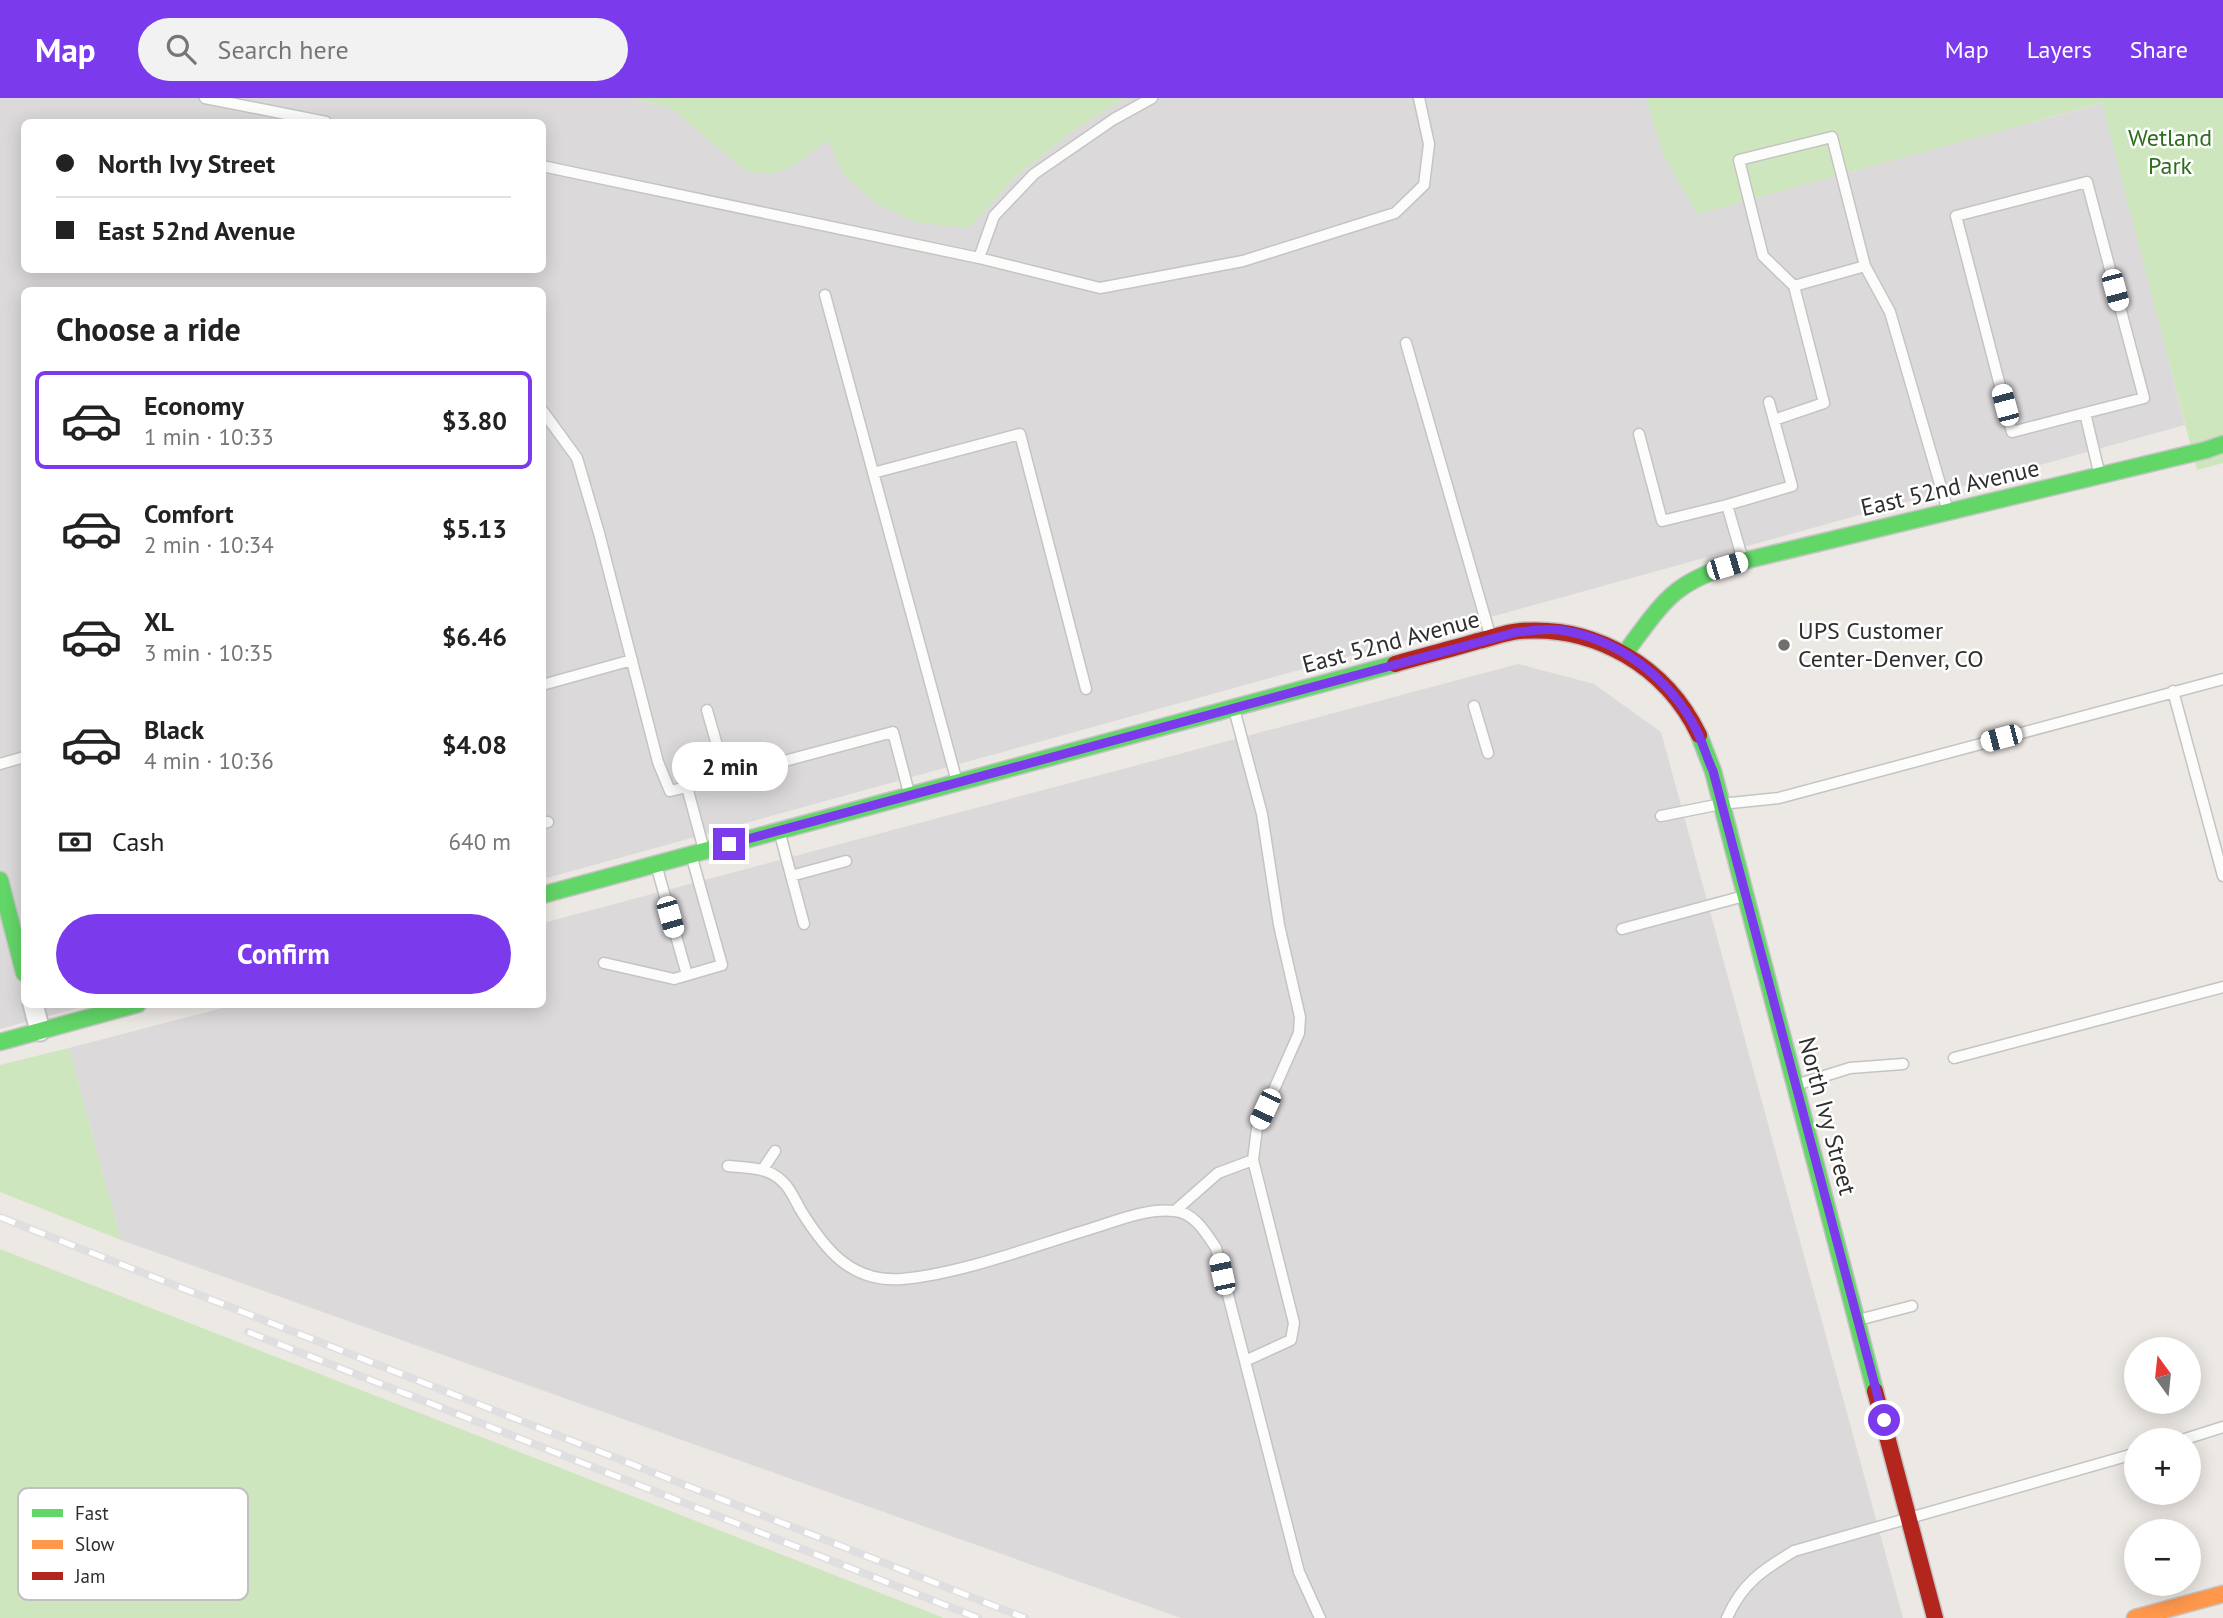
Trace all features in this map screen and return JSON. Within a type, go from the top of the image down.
[{"type":"street","name":"East 52nd Avenue","points":[[546,894],[1517,632],[1558,630],[1592,638],[1625,653],[1667,598],[1682,585],[1703,574],[1743,561],[2223,444]]},
{"type":"street","name":"North Ivy Street","points":[[1625,653],[1654,674],[1675,696],[1697,731],[1713,771],[1935,1618]]},
{"type":"street","points":[[0,880],[20,941]]},
{"type":"street","points":[[34,1008],[40,1031]]},
{"type":"street","points":[[0,1042],[40,1031],[74,1017],[118,1008]]},
{"type":"street","points":[[2135,1618],[2223,1594]]},
{"type":"lane","points":[[205,98],[311,119]]},
{"type":"lane","points":[[979,258],[994,216],[1034,174],[1114,119],[1152,98]]},
{"type":"lane","points":[[546,167],[979,258],[1100,288],[1243,261],[1395,213],[1424,185],[1429,144],[1419,98]]},
{"type":"lane","points":[[1774,420],[1824,402],[1794,286],[1763,256],[1739,160],[1832,137],[1865,266],[1890,312],[1948,512]]},
{"type":"lane","points":[[2087,182],[2144,398],[2085,413],[2012,432],[1956,216],[2087,182]]},
{"type":"lane","points":[[1794,286],[1865,266]]},
{"type":"lane","points":[[825,295],[957,783]]},
{"type":"lane","points":[[1406,343],[1491,638]]},
{"type":"lane","points":[[1639,434],[1662,521],[1727,505],[1792,486],[1769,402]]},
{"type":"lane","points":[[2085,413],[2100,475]]},
{"type":"lane","points":[[546,415],[577,458],[658,762],[670,791],[893,732],[910,795]]},
{"type":"lane","points":[[873,473],[1020,435],[1086,690]]},
{"type":"lane","points":[[1727,505],[1743,561]]},
{"type":"lane","points":[[546,684],[632,660]]},
{"type":"lane","points":[[1661,816],[1721,804],[1779,798],[2223,679]]},
{"type":"lane","points":[[2174,691],[2223,876]]},
{"type":"lane","points":[[1474,706],[1488,753]]},
{"type":"lane","points":[[1233,708],[1262,814],[1279,925],[1300,1017],[1299,1033],[1256,1128],[1253,1160],[1294,1323],[1291,1340],[1245,1361]]},
{"type":"lane","points":[[706,710],[726,777]]},
{"type":"lane","points":[[0,764],[21,758]]},
{"type":"lane","points":[[604,963],[674,979],[722,965],[687,787]]},
{"type":"lane","points":[[779,830],[804,924]]},
{"type":"lane","points":[[791,876],[846,861]]},
{"type":"lane","points":[[656,864],[687,975]]},
{"type":"lane","points":[[1622,929],[1745,895]]},
{"type":"lane","points":[[1954,1058],[2223,987]]},
{"type":"lane","points":[[1795,1085],[1850,1068],[1903,1064]]},
{"type":"lane","points":[[763,1169],[775,1151]]},
{"type":"lane","points":[[728,1166],[763,1169],[783,1182],[821,1243],[842,1263],[866,1275],[900,1279],[998,1257],[1136,1215],[1176,1210],[1218,1173],[1253,1160]]},
{"type":"lane","points":[[1176,1210],[1199,1223],[1216,1248],[1299,1572],[1320,1618]]},
{"type":"lane","points":[[1857,1320],[1912,1306]]},
{"type":"lane","points":[[2201,1434],[2223,1427]]},
{"type":"lane","points":[[1727,1618],[1733,1603],[1758,1573],[1794,1551],[2124,1457]]},
{"type":"shaded area","points":[[0,98],[632,98],[671,108],[747,172],[773,174],[795,165],[828,139],[844,175],[969,228],[1017,175],[1070,133],[1125,98],[1646,98],[1697,214],[2103,103],[2185,425],[546,878],[546,287],[21,287],[21,1008],[79,1008],[0,1029]]},
{"type":"shaded area","points":[[1518,664],[1594,684],[1661,732],[1903,1618],[1181,1618],[121,1240],[69,1048],[222,1008],[546,1008],[546,922]]},
{"type":"green space","points":[[632,98],[1125,98],[1070,133],[1017,175],[969,228],[914,222],[876,203],[844,175],[828,140],[795,165],[773,174],[747,172],[671,108]]},
{"type":"green space","name":"Wetland Park","points":[[1646,98],[2223,98],[2223,463],[2197,470],[2102,103],[1697,214],[1664,156]]},
{"type":"green space","points":[[69,1048],[121,1240],[0,1192],[0,1065]]},
{"type":"green space","points":[[0,1249],[944,1618],[0,1618]]},
{"type":"railway","points":[[0,1217],[1025,1618]]},
{"type":"railway","points":[[248,1332],[978,1618]]},
{"type":"traffic: fast","points":[[1625,653],[1651,618],[1674,594],[1701,576],[1720,569],[1743,561],[2223,444]]},
{"type":"traffic: fast","points":[[546,894],[1395,664]]},
{"type":"traffic: fast","points":[[1699,735],[1713,771],[1875,1391]]},
{"type":"traffic: fast","points":[[0,880],[21,961]]},
{"type":"traffic: fast","points":[[0,1042],[123,1008]]},
{"type":"traffic: slow","points":[[2135,1618],[2223,1594]]},
{"type":"traffic: jam","points":[[1395,664],[1515,632],[1548,631],[1575,635],[1601,643],[1648,670],[1685,710],[1699,735]]},
{"type":"traffic: jam","points":[[1875,1391],[1935,1618]]},
{"type":"place","name":"UPS Customer Center-Denver, CO","points":[[1784,645]]},
{"type":"route","points":[[729,844],[1517,632],[1558,630],[1592,638],[1625,653],[1654,674],[1675,696],[1697,731],[1713,771],[1884,1420]]}]
